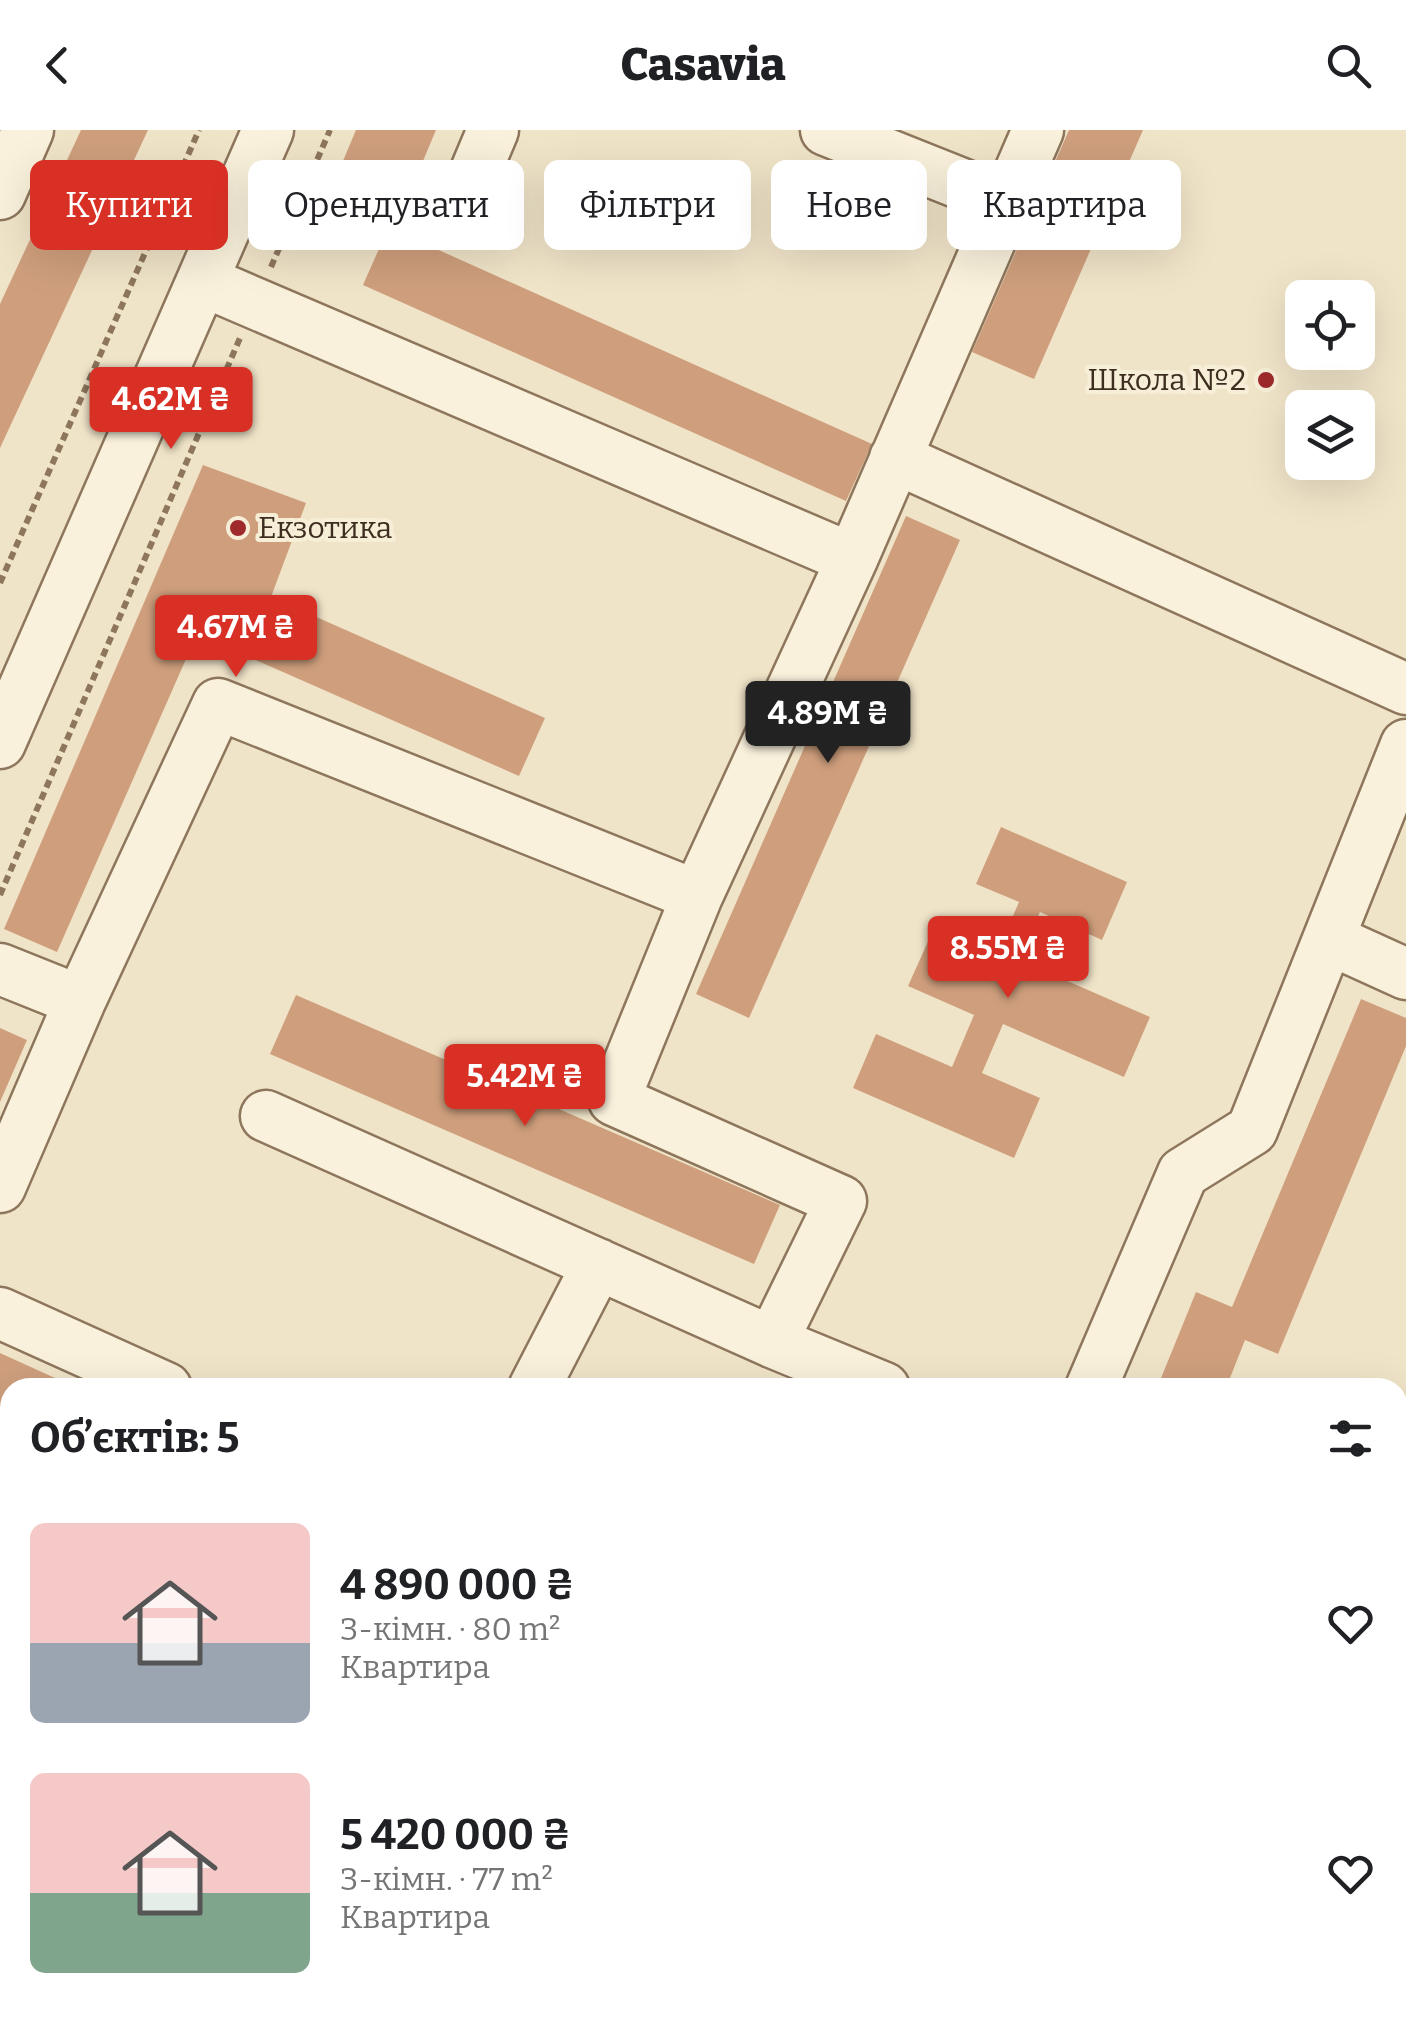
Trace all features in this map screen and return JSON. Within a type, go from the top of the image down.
[{"type":"street","points":[[0,194],[28,130]]},
{"type":"street","points":[[0,743],[16,665],[202,281],[268,130]]},
{"type":"street","points":[[480,160],[493,130]]},
{"type":"street","points":[[826,130],[947,178]]},
{"type":"street","points":[[1025,160],[1038,130]]},
{"type":"street","points":[[772,1342],[841,1201],[614,1100],[697,896],[852,559],[986,250]]},
{"type":"street","points":[[202,281],[852,559]]},
{"type":"street","points":[[896,458],[1406,690]]},
{"type":"street","points":[[0,1188],[80,1000],[218,704],[697,896]]},
{"type":"street","points":[[1096,1378],[1183,1173],[1252,1130],[1406,745]]},
{"type":"street","points":[[1328,938],[1406,974]]},
{"type":"street","points":[[0,968],[80,1000]]},
{"type":"street","points":[[266,1116],[860,1378]]},
{"type":"street","points":[[539,1378],[598,1264]]},
{"type":"street","points":[[0,1313],[144,1378]]},
{"type":"path","points":[[0,583],[199,130]]},
{"type":"path","points":[[0,894],[330,130]]},
{"type":"building","points":[[81,130],[148,130],[134,160],[67,160]]},
{"type":"building","points":[[356,130],[436,130],[423,160],[343,160]]},
{"type":"building","points":[[1069,130],[1143,130],[1130,160],[1056,160]]},
{"type":"building","points":[[30,240],[30,250],[92,250],[0,448],[0,304]]},
{"type":"building","points":[[378,250],[439,250],[872,444],[846,501],[363,285]]},
{"type":"building","points":[[1017,250],[1090,250],[1034,379],[972,352]]},
{"type":"building","points":[[203,465],[306,503],[271,597],[545,718],[519,776],[197,634],[57,952],[4,929]]},
{"type":"building","points":[[906,516],[960,540],[749,1018],[696,994]]},
{"type":"building","points":[[1001,827],[1127,882],[1102,940],[1040,912],[1019,960],[1150,1017],[1124,1077],[1003,1024],[982,1073],[1040,1098],[1014,1158],[853,1088],[876,1034],[952,1067],[974,1015],[908,986],[935,926],[997,953],[1019,902],[976,884]]},
{"type":"building","points":[[296,995],[780,1205],[754,1264],[270,1054]]},
{"type":"building","points":[[1361,999],[1406,1018],[1406,1046],[1278,1354],[1245,1340],[1230,1378],[1161,1378],[1196,1292],[1232,1307]]},
{"type":"building","points":[[0,1028],[27,1040],[0,1102]]},
{"type":"building","points":[[0,1353],[55,1378],[0,1378]]},
{"type":"place","name":"Школа №2","points":[[1266,380]]},
{"type":"place","name":"Екзотика","points":[[238,528]]}]
